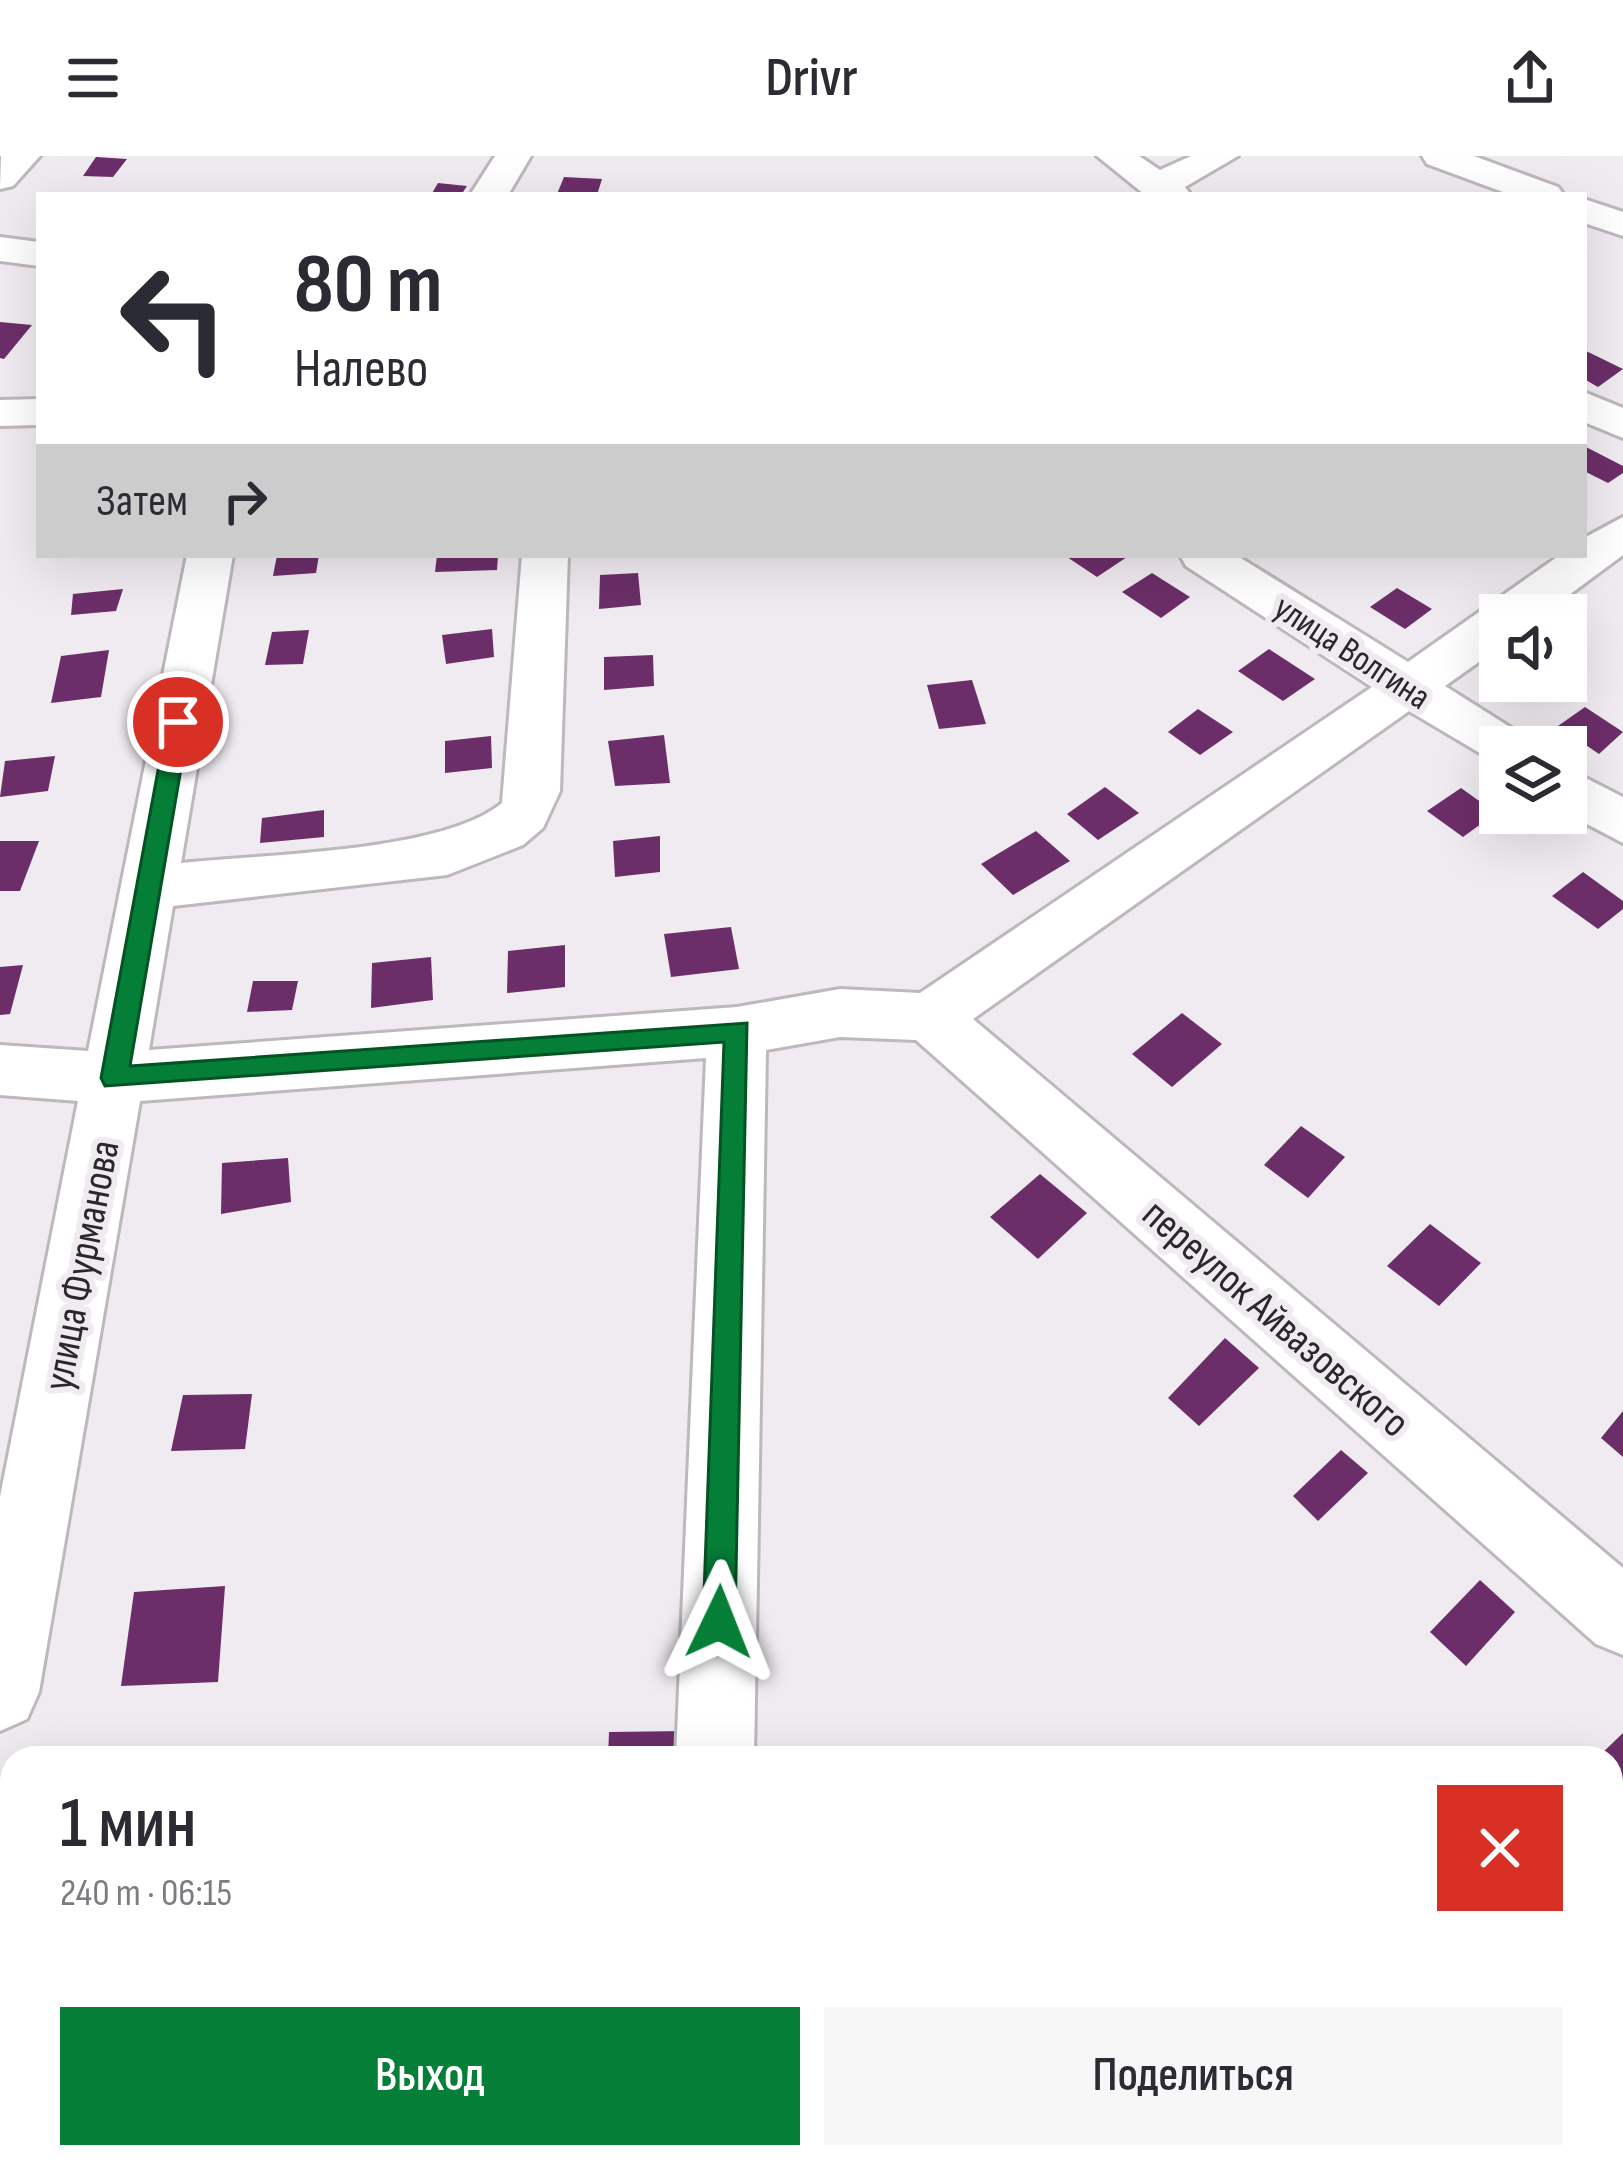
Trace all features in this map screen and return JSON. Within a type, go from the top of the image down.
[{"type":"street","points":[[0,178],[22,156]]},
{"type":"street","points":[[491,192],[513,156]]},
{"type":"street","points":[[1115,156],[1165,190],[1220,156]]},
{"type":"street","points":[[1440,156],[1537,192]]},
{"type":"street","points":[[1587,211],[1623,226]]},
{"type":"street","points":[[0,249],[36,254]]},
{"type":"street","points":[[1587,407],[1623,425]]},
{"type":"street","points":[[0,413],[36,412]]},
{"type":"street","points":[[1539,594],[1623,532]]},
{"type":"street","name":"улица Фурманова","points":[[0,1692],[209,558]]},
{"type":"street","points":[[145,888],[447,854],[504,831],[524,814],[533,791],[545,558]]},
{"type":"street","name":"улица Волгина","points":[[1208,558],[1479,732]]},
{"type":"street","points":[[0,1070],[114,1078],[737,1031],[840,1013],[930,1017],[1479,638]]},
{"type":"street","points":[[1587,800],[1623,823]]},
{"type":"street","name":"переулок Айвазовского","points":[[930,1017],[1623,1617]]},
{"type":"street","points":[[715,1746],[737,1031]]},
{"type":"building","points":[[96,157],[127,159],[113,177],[83,176]]},
{"type":"building","points":[[564,177],[602,179],[598,192],[558,192]]},
{"type":"building","points":[[438,183],[467,186],[463,192],[433,192]]},
{"type":"building","points":[[0,322],[32,325],[4,359],[0,358]]},
{"type":"building","points":[[1587,351],[1623,369],[1598,387],[1587,381]]},
{"type":"building","points":[[1587,448],[1623,466],[1623,473],[1608,483],[1587,472]]},
{"type":"building","points":[[276,558],[318,558],[316,573],[273,576]]},
{"type":"building","points":[[437,558],[498,558],[497,570],[435,572]]},
{"type":"building","points":[[1068,558],[1126,558],[1097,577]]},
{"type":"building","points":[[638,573],[641,605],[599,609],[600,575]]},
{"type":"building","points":[[1152,573],[1190,597],[1161,618],[1122,592]]},
{"type":"building","points":[[1397,588],[1432,609],[1405,629],[1370,607]]},
{"type":"building","points":[[123,589],[116,611],[71,615],[73,594]]},
{"type":"building","points":[[492,629],[494,657],[446,664],[442,635]]},
{"type":"building","points":[[309,630],[303,664],[265,665],[272,632]]},
{"type":"building","points":[[1269,649],[1315,679],[1283,701],[1238,671]]},
{"type":"building","points":[[109,650],[101,697],[51,703],[61,656]]},
{"type":"building","points":[[653,655],[654,686],[604,690],[604,657]]},
{"type":"building","points":[[972,680],[986,724],[939,729],[927,685]]},
{"type":"building","points":[[1585,707],[1623,732],[1599,754],[1587,746],[1587,726],[1558,726]]},
{"type":"building","points":[[1198,709],[1233,732],[1200,755],[1168,732]]},
{"type":"building","points":[[664,735],[670,783],[615,786],[608,741]]},
{"type":"building","points":[[491,736],[492,768],[445,773],[445,741]]},
{"type":"building","points":[[55,756],[48,791],[0,797],[5,761]]},
{"type":"building","points":[[1105,787],[1139,813],[1098,840],[1067,814]]},
{"type":"building","points":[[1461,788],[1479,801],[1479,825],[1463,837],[1427,811]]},
{"type":"building","points":[[324,810],[324,837],[260,843],[262,818]]},
{"type":"building","points":[[1036,831],[1070,861],[1013,895],[981,864]]},
{"type":"building","points":[[660,836],[660,872],[615,877],[613,841]]},
{"type":"building","points":[[0,841],[39,841],[20,891],[0,891]]},
{"type":"building","points":[[1583,872],[1623,901],[1623,909],[1598,929],[1552,896]]},
{"type":"building","points":[[731,927],[739,969],[671,977],[664,934]]},
{"type":"building","points":[[565,945],[565,987],[507,993],[508,951]]},
{"type":"building","points":[[431,957],[433,1000],[371,1008],[372,963]]},
{"type":"building","points":[[23,965],[10,1014],[0,1015],[0,967]]},
{"type":"building","points":[[253,981],[298,981],[292,1010],[247,1012]]},
{"type":"building","points":[[1182,1013],[1222,1044],[1172,1087],[1132,1054]]},
{"type":"building","points":[[1301,1126],[1345,1157],[1308,1198],[1264,1165]]},
{"type":"building","points":[[288,1158],[291,1202],[221,1214],[222,1163]]},
{"type":"building","points":[[1040,1174],[1087,1213],[1038,1259],[990,1217]]},
{"type":"building","points":[[1430,1224],[1481,1263],[1439,1306],[1387,1266]]},
{"type":"building","points":[[1225,1338],[1259,1368],[1199,1426],[1168,1398]]},
{"type":"building","points":[[252,1394],[245,1449],[171,1451],[183,1395]]},
{"type":"building","points":[[1623,1411],[1623,1457],[1601,1438]]},
{"type":"building","points":[[1341,1450],[1368,1473],[1318,1521],[1293,1496]]},
{"type":"building","points":[[1480,1580],[1515,1612],[1466,1666],[1430,1632]]},
{"type":"building","points":[[225,1586],[218,1682],[121,1686],[134,1592]]},
{"type":"building","points":[[685,1731],[683,1746],[608,1746],[609,1732]]},
{"type":"route","points":[[178,722],[114,1078],[737,1031],[719,1622]]}]
